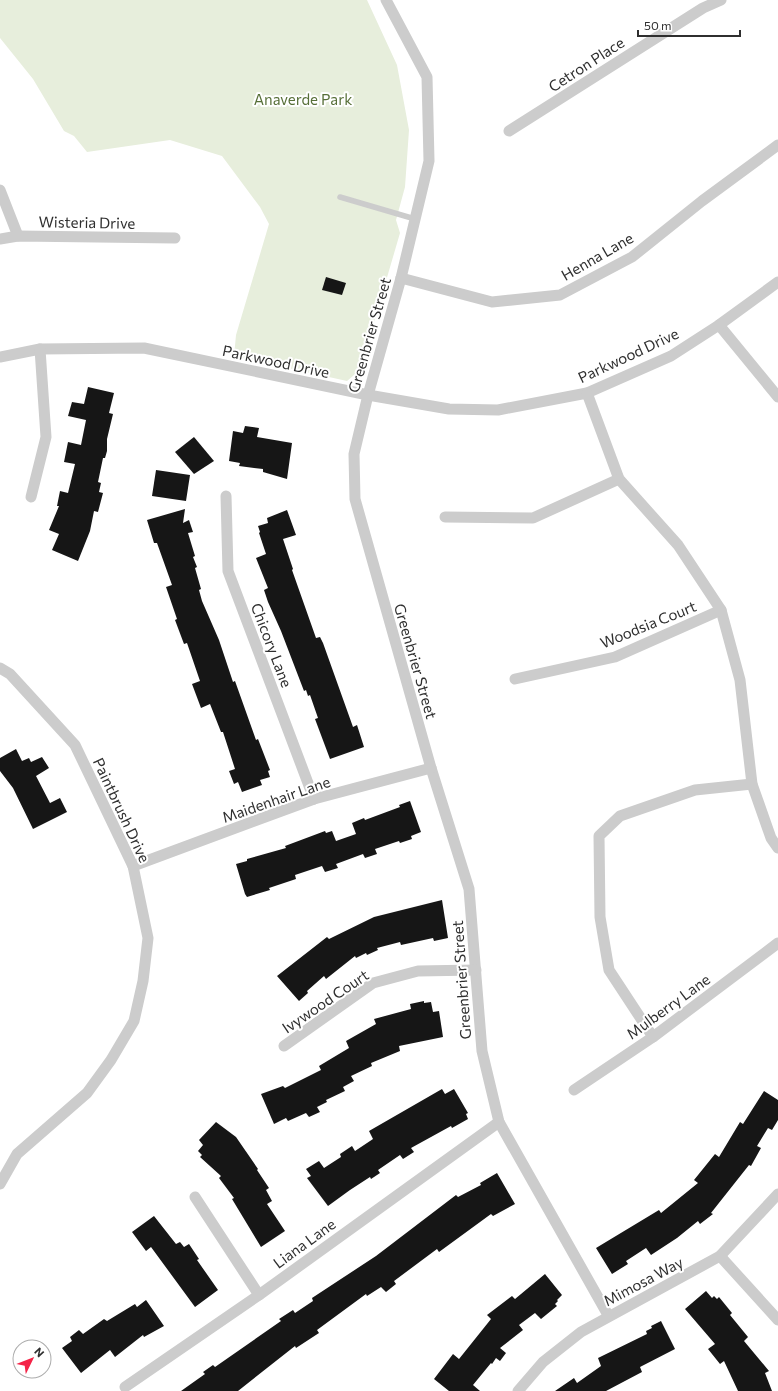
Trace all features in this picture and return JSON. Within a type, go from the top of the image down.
[{"type":"street","name":"Greenbrier Street","points":[[386,0],[427,77],[429,161],[416,220],[368,395],[354,454],[355,499],[431,768],[469,889],[482,1051],[499,1122],[608,1315]]},
{"type":"street","name":"Cetron Place","points":[[509,131],[702,8],[721,0]]},
{"type":"street","name":"Henna Lane","points":[[401,278],[492,302],[560,295],[632,257],[702,201],[778,145]]},
{"type":"street","points":[[0,190],[18,236]]},
{"type":"street","name":"Wisteria Drive","points":[[0,239],[18,236],[175,238]]},
{"type":"street","name":"Parkwood Drive","points":[[0,357],[40,349],[144,348],[368,395],[448,409],[498,410],[588,393],[671,356],[719,325],[778,282]]},
{"type":"street","points":[[719,325],[778,397]]},
{"type":"street","points":[[31,497],[46,438],[40,349]]},
{"type":"street","points":[[588,393],[619,479],[678,545],[721,610],[740,680],[752,784],[771,838],[778,848]]},
{"type":"street","points":[[445,517],[533,518],[619,479]]},
{"type":"street","name":"Chicory Lane","points":[[226,496],[228,571],[314,799]]},
{"type":"street","name":"Woodsia Court","points":[[515,679],[615,656],[721,610]]},
{"type":"street","name":"Paintbrush Drive","points":[[0,668],[10,674],[75,745],[133,866],[148,938],[143,981],[134,1021],[111,1060],[87,1093],[17,1154],[0,1184]]},
{"type":"street","name":"Maidenhair Lane","points":[[133,866],[314,799],[431,768]]},
{"type":"street","points":[[653,1037],[609,970],[600,917],[599,836],[620,816],[695,790],[752,784]]},
{"type":"street","name":"Mulberry Lane","points":[[574,1090],[653,1037],[778,943]]},
{"type":"street","name":"Ivywood Court","points":[[284,1046],[373,983],[418,971],[476,970]]},
{"type":"street","name":"Liana Lane","points":[[126,1387],[259,1295],[499,1122]]},
{"type":"street","name":"Mimosa Way","points":[[518,1391],[543,1362],[581,1332],[608,1315],[671,1284],[720,1256],[778,1194]]},
{"type":"street","points":[[195,1197],[259,1295]]},
{"type":"street","points":[[720,1256],[778,1320]]},
{"type":"lane","points":[[340,197],[416,220]]},
{"type":"green space","name":"Anaverde Park","points":[[0,0],[367,0],[397,65],[409,130],[405,187],[396,220],[400,233],[360,370],[347,381],[234,356],[236,335],[269,224],[260,207],[222,156],[170,140],[87,152],[74,136],[64,131],[33,79],[0,38]]},
{"type":"building","points":[[326,277],[346,283],[342,295],[322,290]]},
{"type":"building","points":[[88,387],[114,393],[109,413],[113,414],[107,439],[107,451],[105,458],[103,458],[98,482],[101,483],[99,492],[103,493],[98,512],[94,511],[90,531],[78,561],[52,550],[59,534],[49,530],[59,506],[57,506],[60,491],[68,493],[75,464],[64,462],[68,442],[81,445],[86,420],[68,416],[72,402],[84,404]]},
{"type":"building","points":[[245,426],[259,428],[257,437],[292,443],[287,479],[263,472],[263,469],[239,466],[240,463],[229,461],[233,431],[243,433]]},
{"type":"building","points":[[194,437],[214,461],[194,474],[175,452]]},
{"type":"building","points":[[156,470],[190,475],[186,501],[152,496]]},
{"type":"building","points":[[185,509],[183,523],[189,520],[193,532],[188,533],[195,556],[193,557],[197,567],[195,568],[201,589],[199,590],[202,601],[219,640],[233,682],[235,681],[256,740],[258,739],[270,770],[268,771],[270,777],[260,780],[262,785],[242,792],[238,782],[234,784],[229,771],[235,769],[223,732],[221,732],[210,704],[201,708],[192,684],[200,681],[187,643],[184,644],[175,620],[177,619],[166,587],[172,585],[157,543],[154,543],[147,520]]},
{"type":"building","points":[[287,510],[296,535],[283,539],[293,569],[292,570],[316,638],[320,637],[323,643],[353,727],[357,725],[364,747],[330,759],[315,719],[318,718],[310,695],[308,696],[306,690],[304,691],[268,602],[264,590],[268,588],[256,558],[266,554],[258,526],[268,523],[267,518]]},
{"type":"building","points":[[16,749],[22,761],[29,758],[31,762],[42,757],[49,768],[36,776],[50,803],[60,798],[67,812],[33,829],[13,788],[0,771],[0,758]]},
{"type":"building","points":[[410,801],[421,832],[411,836],[412,839],[400,843],[399,841],[375,849],[377,854],[365,858],[363,854],[336,864],[338,868],[325,872],[322,866],[295,875],[296,879],[269,888],[270,890],[247,897],[245,894],[236,864],[247,861],[247,859],[286,848],[285,846],[325,831],[326,833],[332,831],[336,841],[356,834],[352,823],[364,818],[365,820],[400,807],[399,805]]},
{"type":"building","points":[[442,900],[448,938],[434,941],[433,938],[401,945],[400,942],[377,948],[378,950],[367,955],[366,953],[356,958],[355,956],[326,979],[324,976],[307,991],[308,993],[299,1001],[277,976],[327,937],[329,939],[374,917]]},
{"type":"building","points":[[424,1001],[424,1003],[431,1002],[433,1012],[439,1011],[443,1037],[399,1046],[400,1051],[371,1063],[372,1066],[351,1076],[354,1081],[343,1087],[345,1091],[326,1100],[327,1102],[317,1107],[320,1112],[309,1117],[306,1113],[288,1121],[286,1118],[274,1124],[261,1094],[283,1086],[285,1088],[321,1070],[319,1066],[349,1048],[346,1041],[376,1024],[374,1019],[411,1009],[410,1004]]},
{"type":"building","points":[[442,1089],[445,1094],[454,1089],[468,1113],[466,1114],[468,1119],[452,1128],[451,1126],[411,1148],[414,1152],[403,1159],[400,1155],[378,1170],[380,1173],[371,1179],[370,1177],[328,1206],[307,1178],[311,1176],[306,1169],[319,1161],[324,1168],[341,1157],[340,1154],[352,1146],[355,1151],[373,1139],[369,1131]]},
{"type":"building","points":[[764,1091],[778,1100],[778,1120],[772,1130],[768,1128],[757,1146],[761,1148],[751,1166],[749,1165],[711,1213],[713,1214],[700,1224],[698,1221],[677,1238],[651,1255],[646,1248],[626,1261],[628,1264],[612,1274],[596,1248],[659,1210],[661,1213],[698,1183],[694,1180],[715,1154],[719,1157],[740,1122],[743,1124]]},
{"type":"building","points":[[216,1122],[236,1137],[258,1169],[257,1170],[269,1188],[266,1190],[272,1201],[267,1204],[285,1231],[261,1247],[232,1199],[234,1198],[219,1178],[221,1176],[200,1157],[202,1155],[198,1151],[203,1145],[199,1140]]},
{"type":"building","points":[[497,1173],[515,1204],[493,1216],[491,1214],[439,1252],[437,1249],[394,1281],[396,1284],[386,1292],[381,1287],[367,1296],[366,1294],[317,1330],[319,1333],[296,1348],[295,1346],[238,1391],[181,1391],[205,1374],[203,1372],[213,1365],[215,1367],[281,1321],[279,1319],[293,1310],[295,1313],[313,1301],[312,1298],[376,1256],[456,1195],[458,1197],[481,1185],[480,1183]]},
{"type":"building","points":[[154,1216],[176,1244],[180,1242],[184,1247],[189,1244],[199,1259],[197,1260],[218,1290],[195,1307],[151,1247],[146,1251],[132,1232]]},
{"type":"building","points":[[545,1274],[562,1295],[555,1304],[557,1306],[541,1319],[535,1313],[519,1325],[523,1330],[500,1348],[506,1353],[500,1361],[496,1358],[473,1385],[480,1391],[449,1391],[434,1379],[453,1354],[459,1359],[491,1319],[487,1315],[512,1296],[515,1299]]},
{"type":"building","points":[[706,1291],[712,1298],[714,1296],[717,1299],[719,1297],[732,1313],[730,1315],[748,1337],[744,1341],[769,1371],[765,1373],[772,1391],[738,1391],[724,1361],[720,1364],[708,1349],[715,1344],[685,1309]]},
{"type":"building","points":[[146,1300],[164,1326],[144,1337],[143,1335],[115,1357],[110,1350],[81,1373],[62,1348],[72,1341],[70,1337],[79,1330],[83,1334],[104,1319],[107,1321],[135,1304],[137,1307]]},
{"type":"building","points":[[661,1321],[675,1349],[640,1367],[642,1372],[606,1391],[555,1391],[574,1378],[577,1383],[601,1366],[598,1358],[647,1334],[646,1331],[652,1328],[651,1326]]}]
